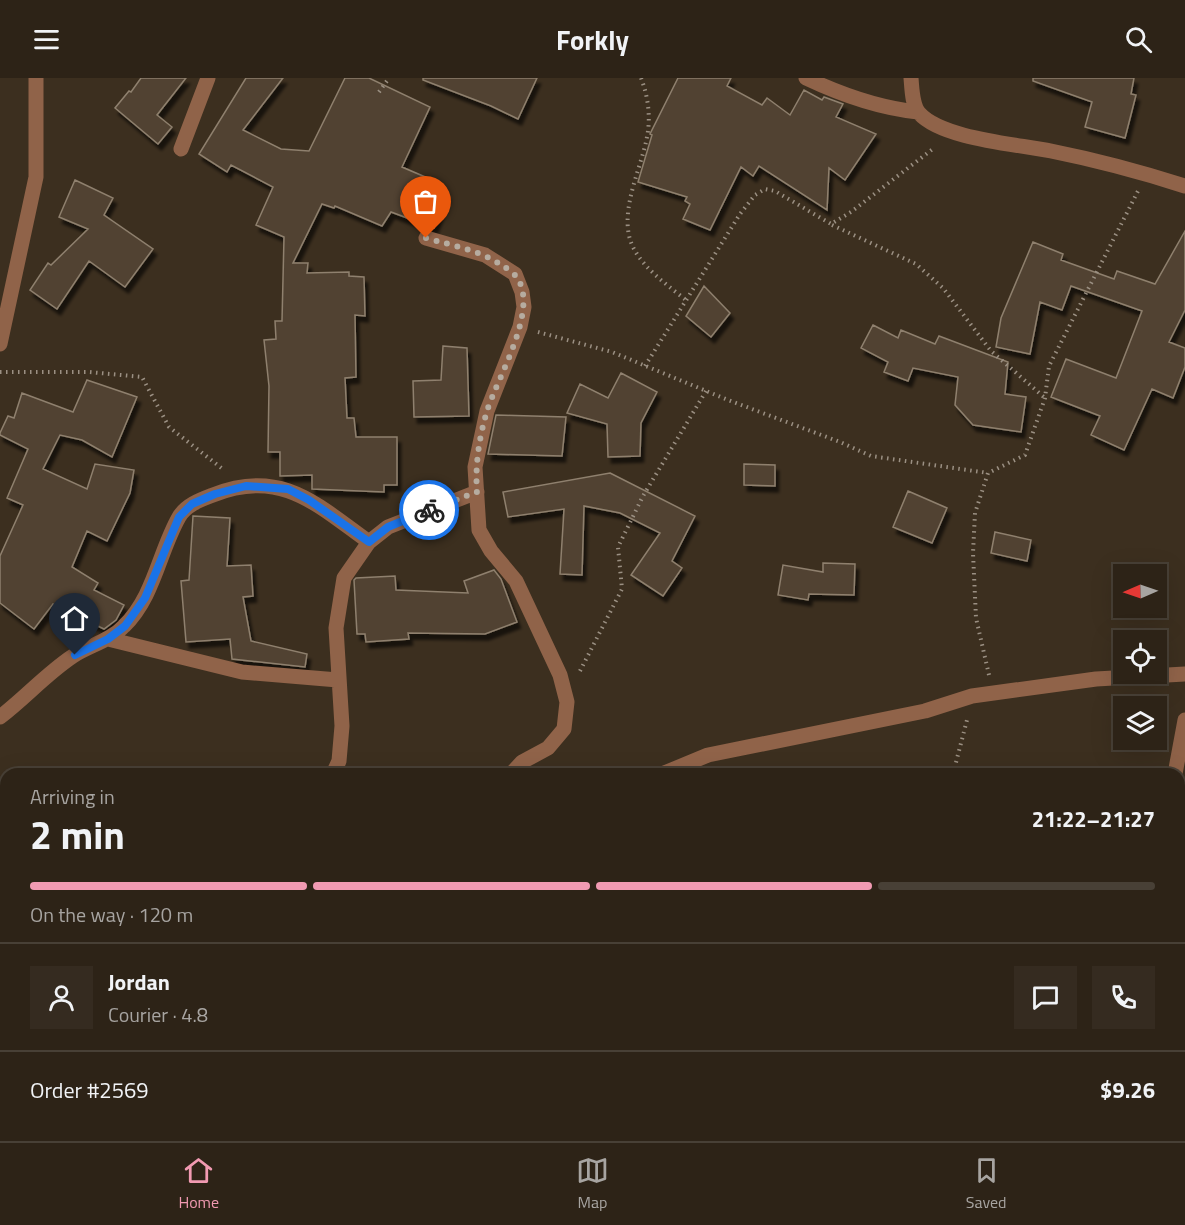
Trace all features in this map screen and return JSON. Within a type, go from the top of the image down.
[{"type":"street","points":[[0,344],[36,177],[36,78]]},
{"type":"street","points":[[181,149],[208,78]]},
{"type":"street","points":[[806,78],[860,100],[892,109],[918,112]]},
{"type":"street","points":[[911,78],[913,99],[918,112],[930,122],[954,133],[1051,151],[1147,174],[1185,186]]},
{"type":"street","points":[[426,238],[485,255],[515,274],[522,292],[524,307],[520,327],[487,411],[475,467],[479,530],[492,551],[516,581],[560,675],[567,702],[564,729],[548,748],[522,762],[516,768]]},
{"type":"street","points":[[1,719],[40,680],[75,655],[108,639],[125,626],[145,598],[179,517],[185,509],[215,494],[246,486],[276,488],[299,493],[369,542]]},
{"type":"street","points":[[336,768],[339,761],[342,726],[336,628],[344,578],[369,542],[388,527],[477,492]]},
{"type":"street","points":[[108,639],[242,672],[338,680]]},
{"type":"street","points":[[677,768],[708,755],[925,711],[972,696],[1096,680],[1185,674]]},
{"type":"street","points":[[1176,768],[1185,720]]},
{"type":"path","points":[[379,92],[388,78]]},
{"type":"path","points":[[641,78],[646,90],[649,111],[647,137],[632,189],[628,223],[633,249],[651,270],[687,301]]},
{"type":"path","points":[[831,224],[851,212],[954,133]]},
{"type":"path","points":[[520,327],[612,352],[871,456],[988,473],[1025,455],[1045,398],[1049,366],[1147,174]]},
{"type":"path","points":[[645,366],[740,214],[755,195],[765,189],[775,191],[831,224],[916,264],[943,288],[991,351],[1045,398]]},
{"type":"path","points":[[0,372],[89,372],[142,377],[168,427],[246,486]]},
{"type":"path","points":[[567,702],[588,653],[622,589],[618,548],[643,495],[706,391]]},
{"type":"path","points":[[988,473],[975,513],[973,553],[976,618],[993,693]]},
{"type":"path","points":[[954,768],[972,696]]},
{"type":"building","points":[[141,78],[186,78],[157,115],[172,127],[158,144],[115,108]]},
{"type":"building","points":[[246,78],[283,78],[243,130],[281,149],[309,151],[345,78],[369,78],[430,107],[402,167],[437,182],[434,190],[446,195],[434,228],[391,212],[382,226],[335,206],[334,208],[322,204],[293,263],[308,263],[307,273],[349,272],[349,276],[364,277],[365,316],[355,315],[356,377],[345,378],[347,418],[354,418],[356,437],[397,437],[397,485],[384,485],[384,492],[312,489],[312,475],[280,476],[280,452],[268,452],[269,386],[264,340],[276,339],[275,321],[282,321],[284,237],[256,225],[273,187],[231,165],[227,172],[199,154]]},
{"type":"building","points":[[423,78],[537,78],[518,119],[423,80]]},
{"type":"building","points":[[678,78],[731,78],[727,86],[762,105],[767,98],[790,115],[804,90],[822,100],[824,97],[843,104],[836,117],[876,134],[845,180],[829,168],[827,210],[759,166],[753,176],[741,167],[710,230],[683,219],[690,204],[685,201],[687,197],[638,182],[652,135],[650,134]]},
{"type":"building","points":[[1033,78],[1134,78],[1131,94],[1136,95],[1125,138],[1085,127],[1092,102],[1033,81]]},
{"type":"building","points":[[75,180],[113,198],[104,215],[153,249],[125,287],[89,261],[57,309],[30,290],[48,263],[51,265],[88,229],[59,217]]},
{"type":"building","points":[[1185,231],[1185,310],[1169,342],[1185,348],[1185,367],[1173,398],[1152,389],[1124,450],[1091,435],[1100,416],[1051,397],[1066,359],[1116,378],[1142,311],[1071,286],[1062,310],[1040,302],[1030,354],[996,347],[1001,318],[1033,242],[1063,254],[1061,260],[1114,279],[1117,271],[1155,284]]},
{"type":"building","points":[[704,286],[730,313],[711,337],[686,316]]},
{"type":"building","points":[[873,325],[898,338],[901,330],[935,344],[939,336],[1008,362],[1005,394],[1026,397],[1021,432],[973,425],[955,405],[958,377],[913,368],[908,381],[884,372],[888,362],[861,348]]},
{"type":"building","points":[[443,346],[467,348],[469,416],[414,417],[413,381],[441,380]]},
{"type":"building","points":[[621,373],[657,392],[641,423],[640,456],[608,457],[607,424],[567,413],[580,384],[608,398]]},
{"type":"building","points":[[87,380],[137,397],[112,457],[82,440],[60,435],[43,469],[87,489],[95,464],[134,470],[130,493],[107,541],[87,531],[72,567],[98,583],[94,590],[124,605],[116,620],[104,629],[53,604],[34,629],[0,603],[0,556],[23,505],[7,498],[28,449],[0,433],[8,416],[14,418],[22,393],[73,412]]},
{"type":"building","points":[[496,415],[566,417],[562,456],[488,454]]},
{"type":"building","points":[[744,464],[775,465],[775,486],[744,485]]},
{"type":"building","points":[[610,473],[695,516],[672,561],[682,568],[663,596],[631,575],[660,533],[620,513],[584,506],[582,575],[560,574],[564,509],[508,517],[503,492]]},
{"type":"building","points":[[908,491],[947,508],[932,543],[893,527]]},
{"type":"building","points":[[193,516],[230,518],[227,566],[251,565],[253,596],[243,597],[251,641],[307,654],[305,667],[232,659],[230,639],[186,642],[181,581],[189,580]]},
{"type":"building","points":[[995,532],[1031,540],[1027,561],[991,553]]},
{"type":"building","points":[[823,563],[855,564],[854,595],[809,594],[808,600],[778,595],[783,565],[823,572]]},
{"type":"building","points":[[494,570],[501,579],[517,622],[485,634],[408,633],[409,639],[366,642],[365,634],[357,634],[354,580],[356,578],[395,576],[396,590],[468,593],[464,581]]},
{"type":"way so far","points":[[426,238],[485,255],[515,274],[522,292],[524,307],[520,327],[487,411],[475,467],[477,492],[429,510]]},
{"type":"route","points":[[75,655],[108,639],[125,626],[145,598],[179,517],[192,504],[215,494],[246,486],[288,489],[299,493],[369,542],[388,527],[429,510]]}]
